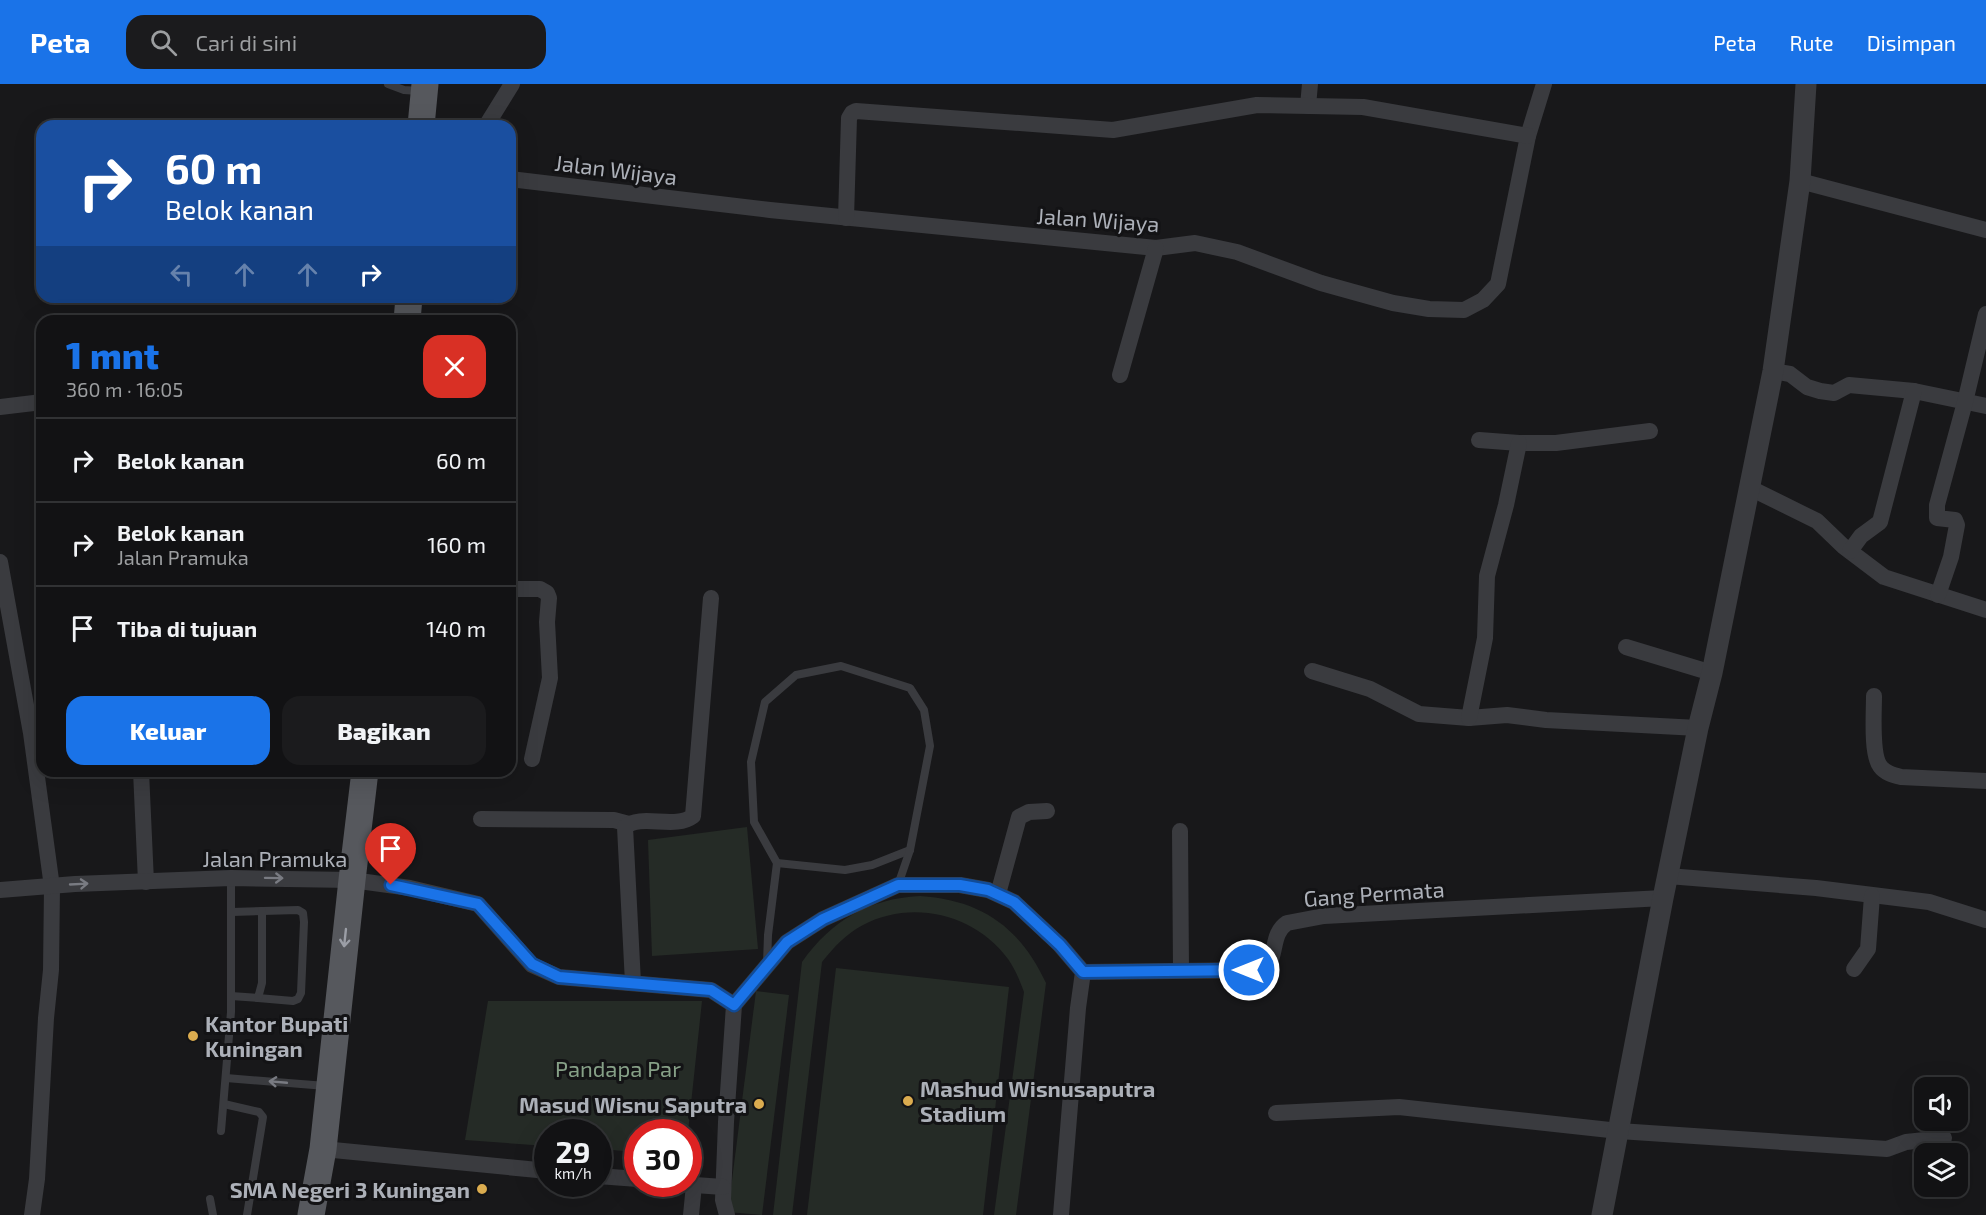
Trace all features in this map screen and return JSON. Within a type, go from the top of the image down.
[{"type":"main road","points":[[421,120],[424,88]]},
{"type":"main road","points":[[311,1215],[323,1149],[364,777]]},
{"type":"street","points":[[490,120],[512,84]]},
{"type":"street","points":[[1308,106],[1310,84]]},
{"type":"street","name":"Jalan Wijaya","points":[[516,180],[846,218],[1156,248],[1195,243],[1237,252],[1321,283],[1393,303],[1429,309],[1464,310],[1483,300],[1498,284],[1528,136],[1544,84]]},
{"type":"street","points":[[1602,1215],[1663,898],[1712,673],[1773,371],[1800,181],[1806,84]]},
{"type":"street","points":[[846,218],[849,118],[856,111],[1113,130],[1257,105],[1363,107],[1528,136]]},
{"type":"street","points":[[1800,181],[1986,230]]},
{"type":"street","points":[[1120,375],[1156,248]]},
{"type":"street","points":[[1938,595],[1951,557],[1957,525],[1955,520],[1938,518],[1937,505],[1986,314]]},
{"type":"street","points":[[1773,371],[1790,374],[1808,387],[1820,392],[1834,393],[1849,386],[1914,391],[1986,406]]},
{"type":"street","points":[[1850,552],[1861,536],[1880,522],[1914,391]]},
{"type":"street","points":[[0,407],[36,403]]},
{"type":"street","points":[[1479,440],[1556,443],[1650,431]]},
{"type":"street","points":[[1469,718],[1485,638],[1487,576],[1506,505],[1519,443]]},
{"type":"street","points":[[1750,488],[1816,521],[1850,552],[1884,577],[1986,610]]},
{"type":"street","points":[[0,562],[36,770]]},
{"type":"street","points":[[516,589],[540,589],[547,593],[549,598],[547,622],[550,678],[532,759]]},
{"type":"street","points":[[481,819],[614,820],[628,824],[684,821],[693,816],[711,598]]},
{"type":"street","points":[[1626,647],[1712,673]]},
{"type":"street","points":[[1312,671],[1370,689],[1419,714],[1469,718],[1507,715],[1546,720],[1698,729]]},
{"type":"street","points":[[1874,696],[1876,753],[1879,765],[1890,775],[1986,781]]},
{"type":"street","points":[[32,1215],[37,1179],[51,970],[52,887],[37,777]]},
{"type":"street","points":[[141,777],[146,882]]},
{"type":"street","points":[[998,894],[1020,817],[1029,812],[1047,811]]},
{"type":"street","points":[[628,824],[625,827],[633,983]]},
{"type":"street","points":[[1180,831],[1181,970]]},
{"type":"street","points":[[1668,876],[1816,888],[1929,902],[1986,920]]},
{"type":"street","name":"Jalan Pramuka","points":[[0,890],[231,878],[352,880],[411,888],[478,904],[532,964],[559,977],[711,990],[734,1005]]},
{"type":"street","points":[[727,1215],[723,1200],[723,1187],[734,1005],[787,942],[823,919],[898,885],[960,885],[988,890],[1014,902],[1060,945],[1083,972],[1061,1215]]},
{"type":"street","points":[[1854,969],[1868,948],[1872,896]]},
{"type":"street","name":"Gang Permata","points":[[1083,972],[1264,970],[1269,965],[1277,931],[1282,926],[1324,916],[1663,898]]},
{"type":"street","points":[[1276,1113],[1399,1107],[1619,1131],[1887,1149],[1906,1142],[1944,1138]]},
{"type":"street","points":[[323,1149],[534,1170]]},
{"type":"street","points":[[702,1185],[723,1187]]},
{"type":"street","points":[[689,1197],[691,1215]]},
{"type":"lane","points":[[388,84],[404,90],[424,88]]},
{"type":"lane","points":[[767,967],[768,935],[777,862],[754,822],[751,762],[765,702],[796,675],[841,666],[910,687],[924,710],[930,746],[910,850],[898,885]]},
{"type":"lane","points":[[777,862],[845,870],[872,865],[910,850]]},
{"type":"lane","points":[[221,1131],[231,1012],[231,878]]},
{"type":"lane","points":[[258,998],[262,982],[262,911]]},
{"type":"lane","points":[[231,996],[293,1001],[298,999],[303,974],[304,922],[301,911],[232,912]]},
{"type":"lane","points":[[226,1078],[330,1086]]},
{"type":"lane","points":[[224,1104],[259,1112],[262,1115],[247,1215]]},
{"type":"lane","points":[[210,1199],[213,1215]]},
{"type":"green space","points":[[747,827],[758,949],[652,956],[648,840]]},
{"type":"green space","points":[[920,896],[962,903],[996,920],[1024,946],[1046,983],[1016,1215],[994,1215],[1024,992],[1008,959],[978,931],[942,915],[922,912],[882,917],[863,925],[841,941],[822,962],[792,1215],[773,1215],[802,962],[826,934],[853,914],[884,902]]},
{"type":"green space","name":"Mashud Wisnusaputra Stadium","points":[[836,968],[1009,987],[983,1215],[807,1215]]},
{"type":"green space","name":"Masud Wisnu Saputra","points":[[756,991],[789,995],[762,1215],[728,1212]]},
{"type":"green space","name":"Pandapa Par","points":[[488,1001],[702,1001],[689,1119],[624,1119],[624,1151],[612,1150],[612,1119],[534,1119],[534,1145],[465,1140]]},
{"type":"place","name":"Kantor Bupati Kuningan","points":[[193,1036]]},
{"type":"place","name":"Mashud Wisnusaputra Stadium","points":[[908,1101]]},
{"type":"place","name":"Masud Wisnu Saputra","points":[[759,1104]]},
{"type":"place","name":"SMA Negeri 3 Kuningan","points":[[482,1189]]},
{"type":"route","points":[[391,885],[478,904],[532,964],[559,977],[711,990],[734,1005],[787,942],[823,919],[898,885],[960,885],[988,890],[1014,902],[1060,945],[1083,972],[1249,970]]}]
